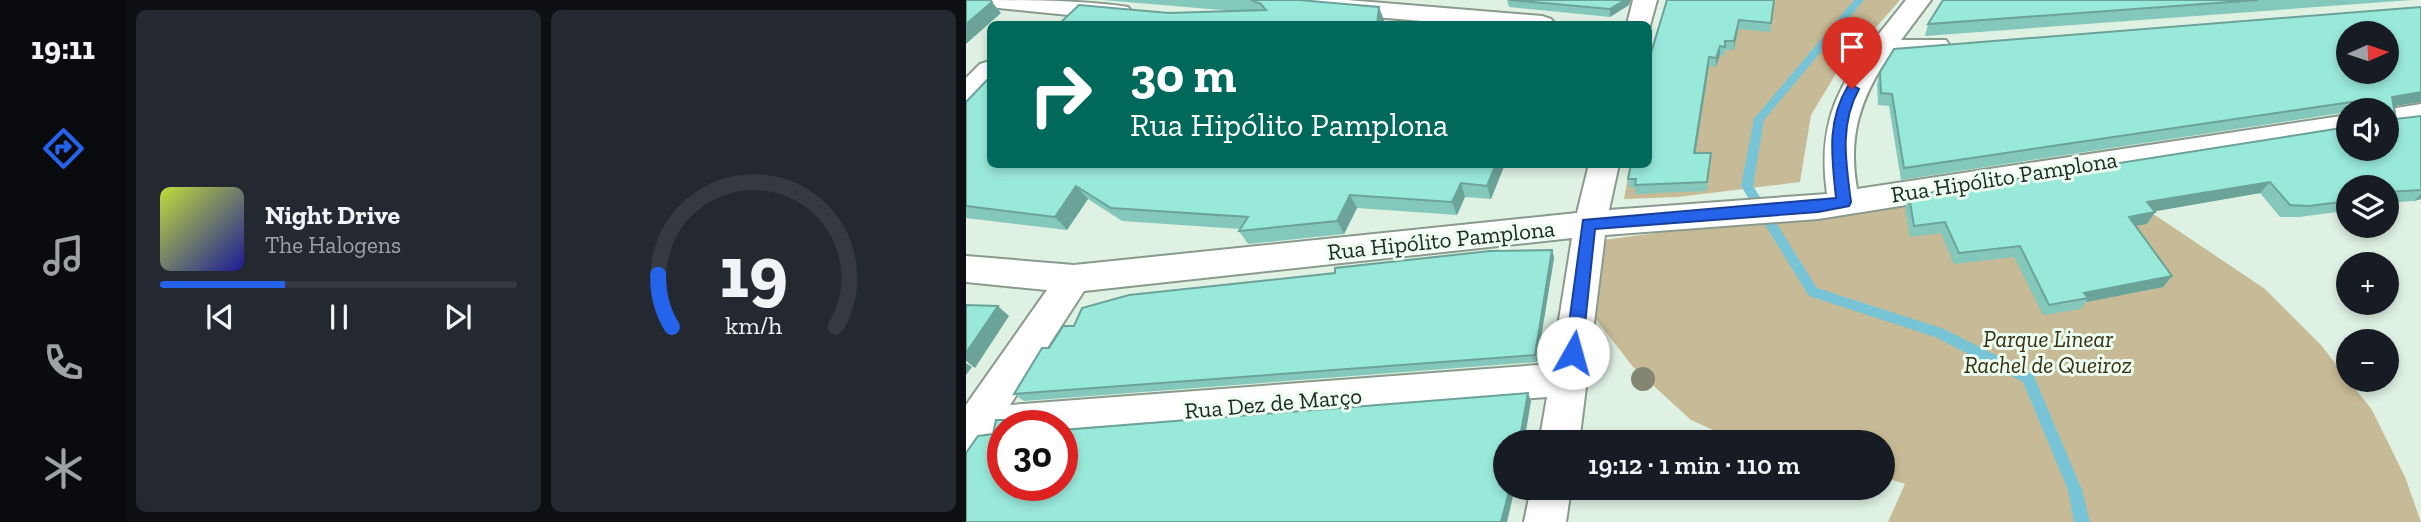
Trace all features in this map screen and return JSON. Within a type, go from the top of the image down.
[{"type":"street","points":[[989,0],[1061,3],[1140,14]]},
{"type":"street","points":[[1257,0],[1506,21]]},
{"type":"street","points":[[1641,21],[1645,0]]},
{"type":"street","points":[[1831,204],[1841,119],[1852,89],[1919,0]]},
{"type":"street","points":[[1041,21],[1061,3]]},
{"type":"street","points":[[1881,50],[1964,44]]},
{"type":"street","points":[[966,94],[987,73]]},
{"type":"street","points":[[2399,117],[2421,114]]},
{"type":"street","name":"Rua Hipólito Pamplona","points":[[966,269],[1074,279],[1588,224],[1831,204],[2336,127]]},
{"type":"street","points":[[1561,430],[1570,379],[1588,224],[1603,168]]},
{"type":"street","points":[[971,432],[1074,279]]},
{"type":"street","name":"Rua Dez de Março","points":[[971,432],[1570,379]]},
{"type":"street","points":[[1545,522],[1549,500]]},
{"type":"green space","points":[[1672,0],[1900,0],[1837,72],[1811,115],[1800,182],[1678,197],[1624,199],[1629,168],[1652,168],[1652,137]]},
{"type":"green space","name":"Parque Linear Rachel de Queiroz","points":[[2066,180],[2152,213],[2265,289],[2321,345],[2336,364],[2336,392],[2358,392],[2372,410],[2405,477],[2421,522],[1888,522],[1905,484],[1895,481],[1895,430],[1713,430],[1691,420],[1633,367],[1579,297],[1580,243]]},
{"type":"building","points":[[966,0],[990,0],[992,2],[966,24]]},
{"type":"building","points":[[1251,0],[1299,0],[1379,7],[1377,21],[1062,21],[1079,5],[1169,13],[1266,10],[1261,4]]},
{"type":"building","points":[[1509,0],[1625,0],[1610,9]]},
{"type":"building","points":[[1667,0],[1774,0],[1771,23],[1739,20],[1734,41],[1725,41],[1725,47],[1720,46],[1716,58],[1709,57],[1694,153],[1711,153],[1707,182],[1635,185],[1636,179],[1628,179],[1630,168],[1652,168],[1652,50]]},
{"type":"building","points":[[1943,0],[2258,0],[1928,24]]},
{"type":"building","points":[[2421,7],[2421,92],[2392,98],[2336,98],[2336,104],[1904,168],[1892,94],[1881,93],[1880,72],[1894,49]]},
{"type":"building","points":[[987,80],[987,168],[1494,168],[1487,186],[1461,183],[1452,202],[1350,195],[1337,221],[1239,231],[1248,217],[1111,208],[1076,186],[1055,217],[966,206],[966,102]]},
{"type":"building","points":[[2421,116],[2421,190],[2399,191],[2399,175],[2336,175],[2336,203],[2290,205],[2270,182],[2147,202],[2155,212],[2129,217],[2172,276],[2084,293],[2088,298],[2049,305],[2020,246],[1959,253],[1945,222],[1914,226],[1909,196],[2336,129],[2336,161],[2399,161],[2399,119]]},
{"type":"building","points":[[1552,250],[1535,355],[1014,394],[1042,348],[1049,348],[1063,326],[1074,326],[1082,308],[1129,295],[1335,273],[1335,268],[1490,251]]},
{"type":"building","points":[[966,305],[998,306],[966,353]]},
{"type":"building","points":[[1528,393],[1521,430],[1493,430],[1493,500],[1507,500],[1501,522],[966,522],[966,453],[978,436],[987,435],[987,501],[1078,501],[1078,429]]},
{"type":"waterway","points":[[1859,0],[1759,119],[1747,186],[1813,292],[1939,333],[2028,378],[2075,490],[2082,522]]},
{"type":"route","points":[[1573,353],[1588,224],[1818,207],[1844,202],[1839,183],[1837,141],[1846,100],[1852,89]]}]
